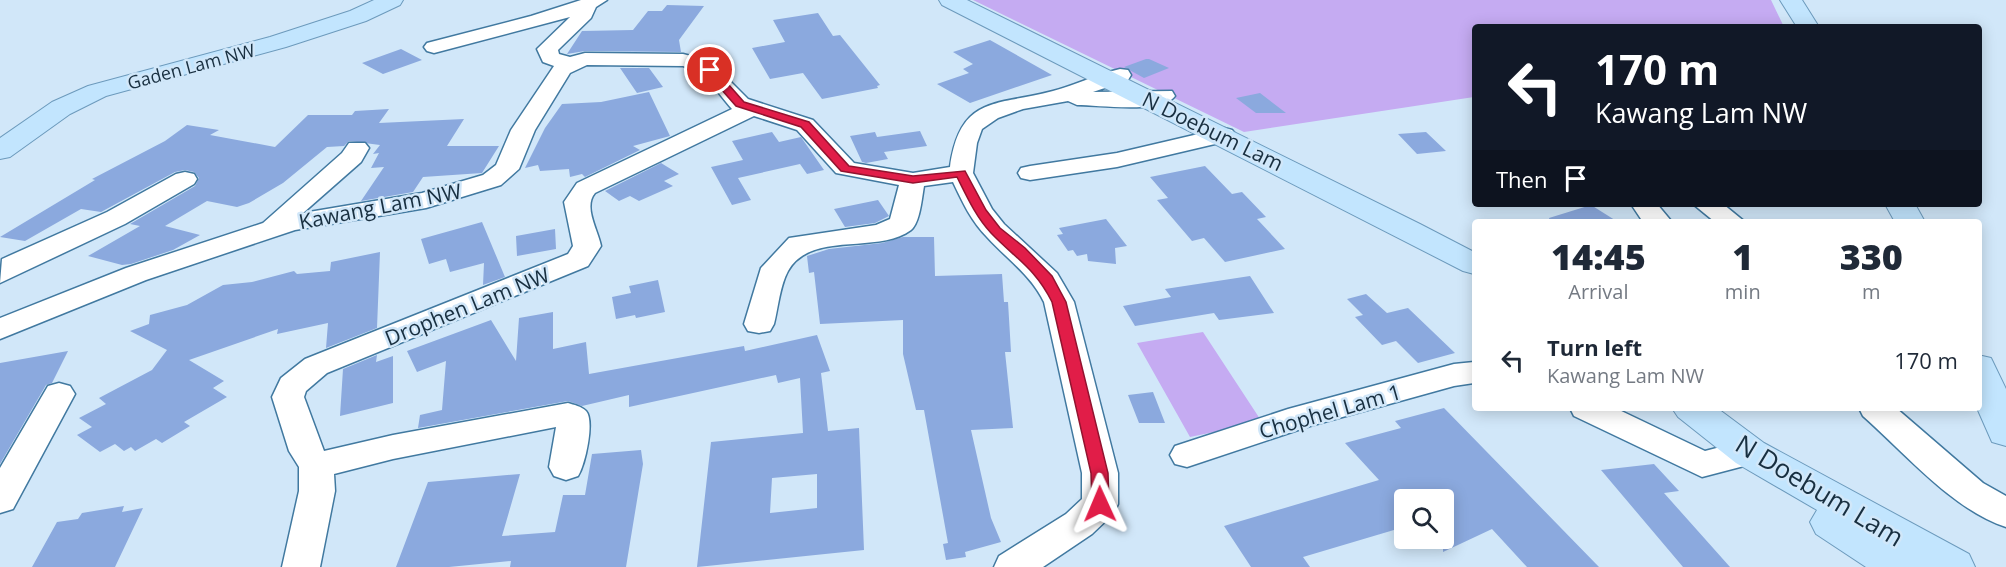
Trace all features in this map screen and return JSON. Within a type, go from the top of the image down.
[{"type":"main road","name":"Gaden Lam NW","points":[[0,151],[61,108],[90,94],[270,45],[358,16],[392,0]]},
{"type":"main road","name":"N Doebum Lam","points":[[950,0],[1158,98],[1472,252]]},
{"type":"main road","name":"N Doebum Lam","points":[[973,0],[1114,78]]},
{"type":"main road","points":[[1791,0],[1806,24]]},
{"type":"main road","name":"N Doebum Lam","points":[[1158,98],[1224,135],[1472,263]]},
{"type":"main road","points":[[1982,376],[2006,432]]},
{"type":"main road","name":"N Doebum Lam","points":[[1671,411],[1732,457],[1900,567]]},
{"type":"main road","name":"N Doebum Lam","points":[[1695,411],[1750,453],[1953,567]]},
{"type":"street","points":[[434,47],[593,2]]},
{"type":"street","points":[[593,2],[584,14],[547,49],[550,58],[570,63],[593,59],[690,61],[710,70],[735,99],[750,109],[805,125],[845,168],[913,180],[961,173]]},
{"type":"street","name":"Kawang Lam NW","points":[[0,329],[136,274],[304,219],[426,200],[492,180],[507,169],[523,130],[562,69],[570,63]]},
{"type":"street","points":[[1013,567],[1079,524],[1100,504],[1100,473],[1059,302],[1047,279],[1020,251],[995,230],[980,211],[961,173],[965,143],[972,126],[990,113],[1019,104],[1057,97],[1114,78]]},
{"type":"street","points":[[1057,97],[1158,98]]},
{"type":"street","name":"Drophen Lam NW","points":[[301,567],[317,491],[316,466],[306,451],[288,397],[292,386],[316,366],[578,260],[587,246],[576,202],[579,192],[597,181],[750,109]]},
{"type":"street","points":[[1029,173],[1117,160],[1224,135]]},
{"type":"street","points":[[265,232],[352,157],[357,148]]},
{"type":"street","points":[[0,275],[12,265],[116,218],[185,179]]},
{"type":"street","points":[[759,324],[774,268],[799,244],[881,232],[902,224],[913,180]]},
{"type":"street","points":[[1646,207],[1655,219]]},
{"type":"street","points":[[1710,207],[1728,219]]},
{"type":"street","name":"Chophel Lam 1","points":[[1188,455],[1309,415],[1454,375],[1472,373]]},
{"type":"street","points":[[0,499],[59,394]]},
{"type":"street","points":[[1592,411],[1702,464],[1732,457]]},
{"type":"street","points":[[1878,411],[1970,492],[2006,513]]},
{"type":"street","points":[[316,466],[393,447],[568,415],[574,419],[566,467]]},
{"type":"shaded area","points":[[973,0],[1771,0],[1783,24],[1472,24],[1472,97],[1244,132]]},
{"type":"shaded area","points":[[1203,332],[1262,422],[1190,437],[1137,343]]},
{"type":"building","points":[[667,5],[704,6],[679,40],[681,52],[585,51],[567,54],[582,31],[633,30],[648,11],[662,11]]},
{"type":"building","points":[[818,13],[833,36],[840,35],[880,85],[877,86],[878,88],[822,99],[803,73],[770,79],[752,48],[785,42],[773,20]]},
{"type":"building","points":[[990,40],[1052,75],[970,103],[937,84],[969,73],[963,69],[973,64],[953,52]]},
{"type":"building","points":[[401,49],[422,60],[383,74],[362,63]]},
{"type":"building","points":[[1146,59],[1169,68],[1144,78],[1124,67]]},
{"type":"building","points":[[620,68],[649,68],[663,87],[637,93]]},
{"type":"building","points":[[649,92],[670,136],[633,146],[640,150],[585,177],[582,174],[570,177],[569,169],[540,171],[538,165],[525,168],[545,128],[562,104],[601,102]]},
{"type":"building","points":[[1260,93],[1286,113],[1256,113],[1236,98]]},
{"type":"building","points":[[389,109],[379,123],[464,119],[447,146],[499,146],[482,173],[423,177],[413,192],[361,201],[384,167],[371,168],[379,153],[373,154],[380,145],[349,141],[344,146],[327,147],[283,183],[249,203],[237,207],[207,201],[165,226],[200,235],[173,250],[131,264],[122,265],[88,256],[140,226],[130,224],[195,186],[199,178],[194,172],[185,170],[175,172],[101,212],[81,209],[25,241],[0,237],[95,180],[92,179],[165,141],[187,125],[219,130],[210,135],[275,147],[308,115],[352,115],[355,111]]},
{"type":"building","points":[[920,131],[927,146],[884,152],[888,159],[866,163],[862,162],[850,136],[875,132],[877,137]]},
{"type":"building","points":[[772,132],[779,142],[801,137],[824,170],[807,174],[800,164],[738,178],[751,200],[732,205],[711,167],[743,160],[732,141]]},
{"type":"building","points":[[1426,132],[1446,151],[1417,154],[1398,134]]},
{"type":"building","points":[[661,163],[679,174],[664,181],[673,186],[639,201],[630,196],[619,201],[605,191]]},
{"type":"building","points":[[1205,166],[1232,194],[1242,192],[1266,217],[1257,219],[1285,249],[1225,262],[1204,238],[1192,241],[1157,200],[1168,198],[1150,177]]},
{"type":"building","points":[[878,200],[889,216],[875,223],[845,227],[834,209]]},
{"type":"building","points":[[1585,207],[1594,207],[1613,219],[1549,219]]},
{"type":"building","points":[[1106,219],[1127,246],[1115,248],[1116,264],[1088,261],[1087,254],[1077,256],[1073,250],[1068,251],[1057,235],[1063,234],[1059,228]]},
{"type":"building","points":[[482,222],[505,277],[483,285],[484,263],[450,272],[446,259],[429,264],[421,239]]},
{"type":"building","points":[[555,229],[556,249],[517,256],[516,236]]},
{"type":"building","points":[[903,237],[934,237],[935,276],[1002,274],[1004,302],[1008,302],[1011,352],[1005,352],[1013,428],[971,430],[991,518],[1001,542],[965,552],[966,557],[946,560],[943,544],[948,543],[924,410],[916,410],[903,354],[903,320],[820,324],[814,272],[809,273],[807,256],[829,249],[882,243]]},
{"type":"building","points":[[380,252],[377,328],[326,348],[328,323],[277,334],[278,329],[189,360],[224,381],[213,388],[227,397],[184,422],[190,426],[162,443],[156,439],[135,451],[131,447],[124,451],[115,444],[100,452],[77,435],[92,427],[79,418],[106,404],[99,398],[152,370],[167,350],[130,331],[149,324],[150,315],[187,305],[223,285],[252,282],[294,271],[297,274],[330,271],[331,262]]},
{"type":"building","points":[[1250,276],[1274,313],[1219,320],[1214,313],[1135,326],[1123,306],[1171,297],[1165,289]]},
{"type":"building","points":[[658,280],[665,312],[636,318],[635,315],[616,319],[612,297],[631,293],[629,286]]},
{"type":"building","points":[[1366,294],[1387,313],[1408,308],[1455,353],[1418,363],[1396,341],[1382,345],[1355,317],[1363,315],[1347,299]]},
{"type":"building","points":[[553,312],[553,349],[586,342],[589,374],[744,346],[745,351],[817,335],[830,371],[821,373],[828,431],[859,428],[864,550],[697,567],[711,442],[803,433],[800,378],[778,383],[776,375],[629,407],[629,395],[582,406],[568,401],[418,428],[420,415],[442,410],[446,361],[417,372],[407,351],[491,320],[516,361],[519,318]],"holes":[[[817,474],[817,508],[770,513],[772,478]]]},
{"type":"building","points":[[68,351],[52,383],[46,385],[0,464],[0,363]]},
{"type":"building","points":[[377,355],[376,362],[393,356],[393,403],[340,416],[343,369]]},
{"type":"building","points":[[1153,392],[1165,423],[1139,423],[1128,395]]},
{"type":"building","points":[[1444,408],[1599,567],[1527,567],[1492,529],[1454,547],[1454,489],[1394,489],[1394,530],[1303,557],[1310,567],[1251,567],[1224,526],[1379,480],[1345,443],[1401,428],[1395,421]]},
{"type":"building","points":[[641,450],[643,464],[626,567],[510,567],[511,561],[449,567],[396,567],[428,482],[520,474],[502,536],[555,532],[563,495],[585,495],[592,454]]},
{"type":"building","points":[[1654,464],[1679,491],[1664,493],[1730,567],[1683,567],[1601,470]]},
{"type":"building","points":[[124,506],[122,512],[143,508],[115,567],[32,567],[57,522],[78,519],[82,513]]},
{"type":"route","points":[[710,70],[740,104],[805,125],[845,168],[913,180],[961,173],[962,180],[980,211],[995,230],[1020,251],[1047,279],[1059,302],[1100,473],[1100,504]]}]
